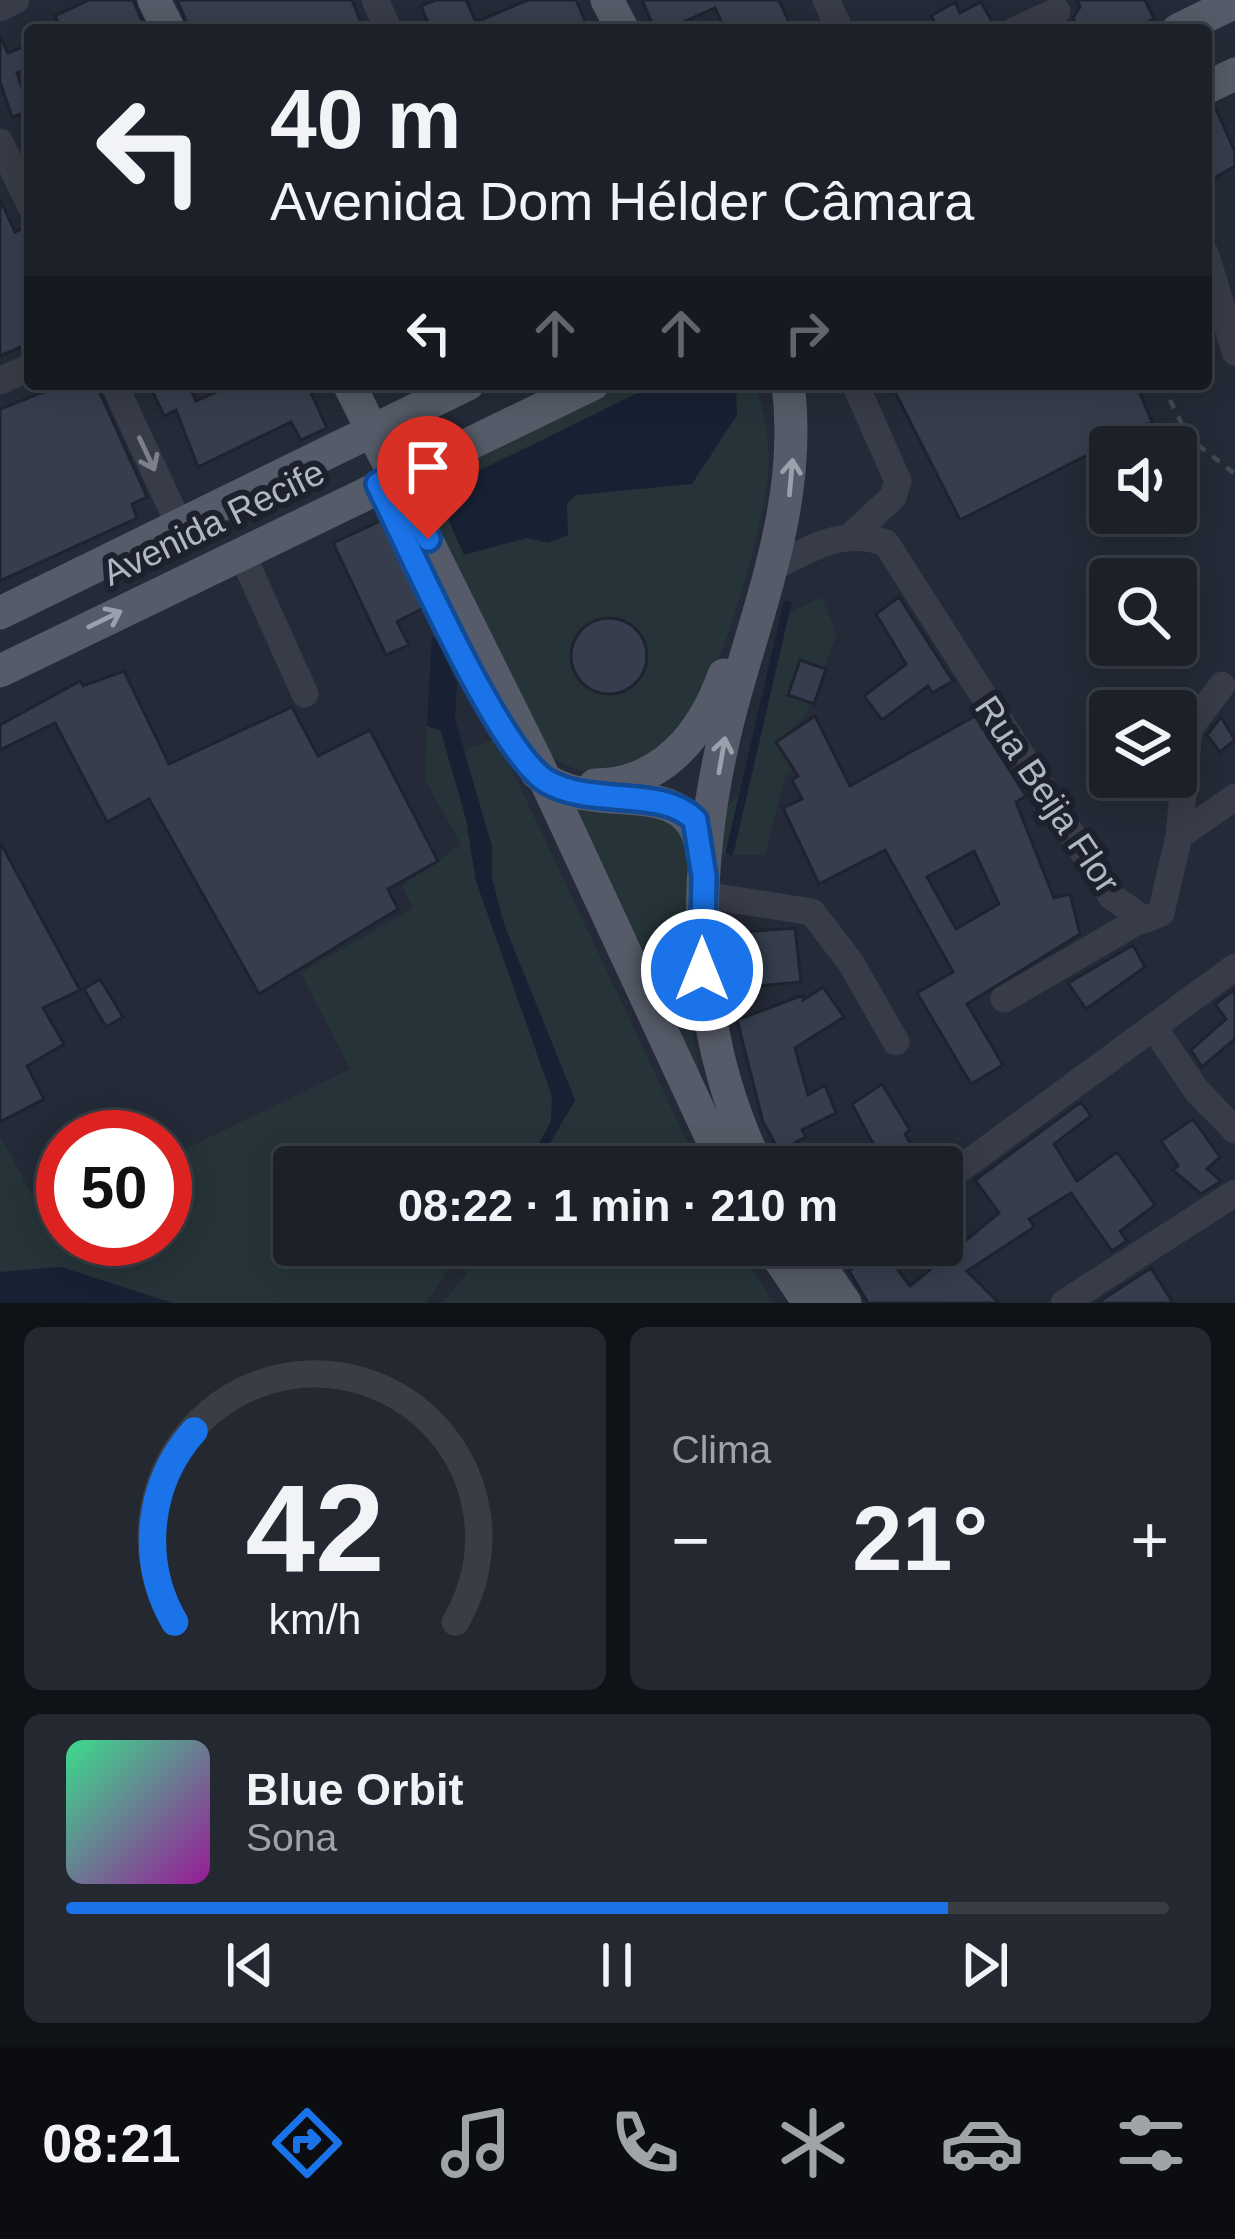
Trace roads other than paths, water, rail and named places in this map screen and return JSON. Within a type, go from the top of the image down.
[{"type":"main road","points":[[1190,24],[1235,2]]},
{"type":"main road","points":[[351,390],[364,436],[540,769],[715,1146]]},
{"type":"main road","name":"Avenida Recife","points":[[0,613],[456,390]]},
{"type":"main road","name":"Avenida Recife","points":[[0,671],[580,390]]},
{"type":"main road","points":[[704,885],[729,718],[772,568],[793,466],[788,390]]},
{"type":"main road","points":[[540,769],[601,786],[634,779],[667,762],[687,744],[715,700],[738,634],[772,568]]},
{"type":"main road","points":[[540,769],[581,795],[685,810],[700,835],[702,970],[709,1023],[734,1113],[749,1146]]},
{"type":"main road","points":[[784,1266],[809,1303]]},
{"type":"main road","points":[[820,1266],[845,1303]]},
{"type":"street","points":[[0,8],[16,0]]},
{"type":"street","points":[[0,142],[24,192]]},
{"type":"street","points":[[1212,275],[1235,352]]},
{"type":"street","points":[[117,390],[179,524]]},
{"type":"street","points":[[772,568],[854,535],[892,497],[898,481],[858,390]]},
{"type":"street","name":"Rua Beija Flor","points":[[854,535],[886,543],[1112,897],[1143,918],[1150,920],[1161,913],[1179,836],[1189,729],[1222,685]]},
{"type":"street","points":[[241,552],[304,694]]},
{"type":"street","points":[[1179,836],[1235,797]]},
{"type":"street","points":[[704,885],[812,912],[851,963],[896,1042]]},
{"type":"street","points":[[1004,999],[1143,918]]},
{"type":"street","points":[[963,1167],[1235,967]]},
{"type":"street","points":[[1154,1028],[1197,1091],[1235,1130]]},
{"type":"street","points":[[1064,1303],[1235,1193]]},
{"type":"water","points":[[644,390],[736,390],[737,415],[692,484],[576,495],[567,503],[568,535],[548,543],[527,538],[464,555],[439,499],[472,474]]},
{"type":"water","points":[[432,637],[437,637],[457,683],[455,719],[492,847],[492,878],[502,919],[575,1100],[548,1146],[538,1146],[551,1122],[552,1096],[476,881],[466,819],[441,731],[427,726]]},
{"type":"water","points":[[61,1267],[172,1303],[0,1303],[0,1272]]},
{"type":"waterway","points":[[730,851],[787,605]]}]
